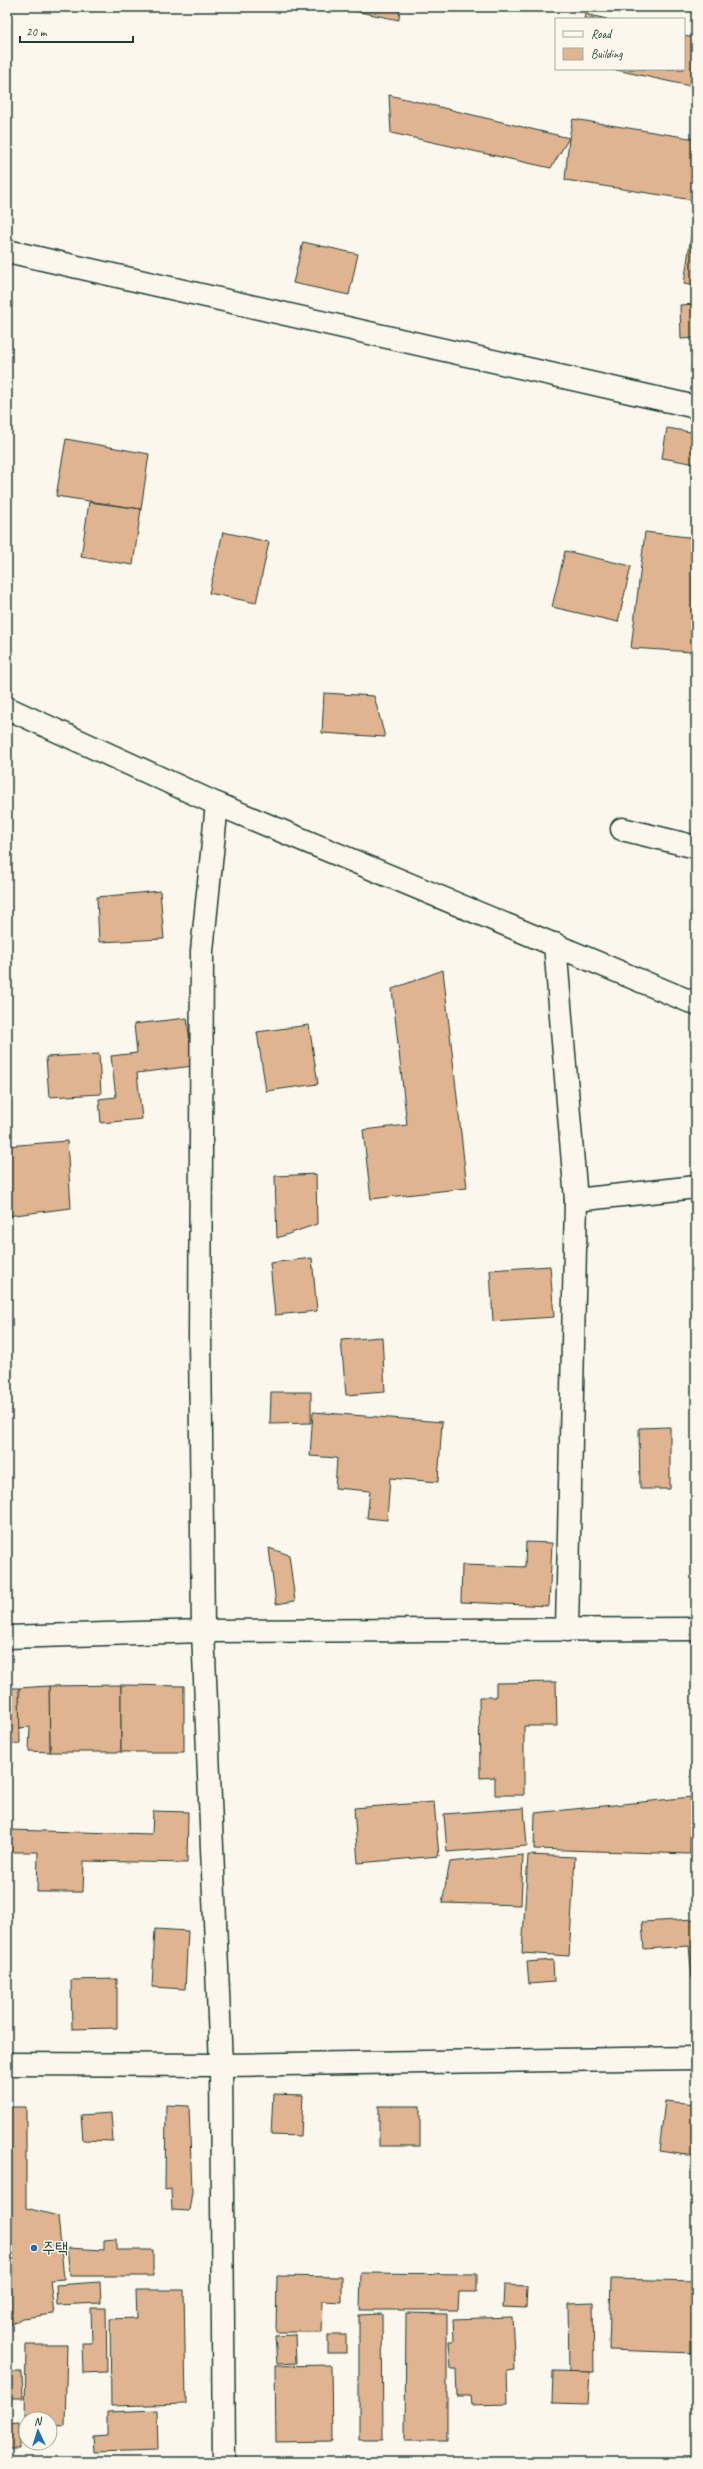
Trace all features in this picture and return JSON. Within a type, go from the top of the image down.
[{"type":"street","points":[[7,251],[696,407]]},
{"type":"street","points":[[7,708],[217,804],[696,1004]]},
{"type":"street","points":[[217,804],[202,951],[200,1337],[203,1631],[221,2065],[224,2462]]},
{"type":"street","points":[[622,829],[696,847]]},
{"type":"street","points":[[555,944],[576,1200],[567,1630]]},
{"type":"street","points":[[576,1200],[696,1187]]},
{"type":"street","points":[[7,1637],[203,1631],[696,1629]]},
{"type":"street","points":[[7,2064],[221,2065],[696,2058]]},
{"type":"building","points":[[335,7],[400,7],[399,20]]},
{"type":"building","points":[[585,14],[603,18],[584,18]]},
{"type":"building","points":[[685,36],[696,38],[690,86],[617,70],[685,70]]},
{"type":"building","points":[[389,95],[569,138],[551,168],[391,133]]},
{"type":"building","points":[[573,119],[696,139],[696,179],[693,200],[565,180],[569,138]]},
{"type":"building","points":[[696,208],[696,286],[684,284]]},
{"type":"building","points":[[303,242],[358,254],[349,295],[293,283]]},
{"type":"building","points":[[696,304],[696,338],[681,339],[680,305]]},
{"type":"building","points":[[667,428],[696,433],[696,464],[662,458]]},
{"type":"building","points":[[66,439],[149,454],[141,509],[56,496]]},
{"type":"building","points":[[89,502],[141,509],[133,565],[81,557]]},
{"type":"building","points":[[223,532],[269,542],[256,603],[209,593]]},
{"type":"building","points":[[645,532],[696,538],[696,610],[692,652],[631,648]]},
{"type":"building","points":[[565,551],[631,566],[618,622],[552,607]]},
{"type":"building","points":[[324,693],[374,696],[385,737],[322,733]]},
{"type":"building","points":[[160,891],[164,939],[99,942],[97,897]]},
{"type":"building","points":[[443,970],[467,1188],[371,1199],[363,1130],[407,1125],[392,989]]},
{"type":"building","points":[[187,1018],[193,1066],[137,1073],[142,1119],[101,1123],[99,1099],[116,1097],[111,1056],[137,1053],[134,1024]]},
{"type":"building","points":[[309,1025],[318,1084],[266,1091],[257,1032]]},
{"type":"building","points":[[99,1054],[101,1094],[49,1097],[46,1057]]},
{"type":"building","points":[[67,1141],[71,1208],[7,1216],[7,1146]]},
{"type":"building","points":[[316,1174],[317,1224],[277,1238],[275,1176]]},
{"type":"building","points":[[312,1258],[317,1311],[275,1315],[270,1263]]},
{"type":"building","points":[[550,1266],[554,1317],[493,1321],[490,1270]]},
{"type":"building","points":[[382,1337],[385,1392],[346,1395],[341,1340]]},
{"type":"building","points":[[271,1392],[311,1392],[311,1423],[270,1424]]},
{"type":"building","points":[[313,1412],[442,1422],[438,1482],[390,1478],[387,1520],[367,1518],[370,1491],[335,1488],[337,1458],[310,1456]]},
{"type":"building","points":[[670,1427],[670,1489],[640,1489],[639,1428]]},
{"type":"building","points":[[526,1542],[552,1543],[549,1606],[461,1602],[462,1565],[525,1567]]},
{"type":"building","points":[[269,1548],[289,1555],[295,1601],[276,1604]]},
{"type":"building","points":[[556,1682],[557,1726],[524,1726],[524,1795],[495,1795],[495,1777],[480,1778],[479,1697],[496,1697],[496,1683]]},
{"type":"building","points":[[121,1685],[121,1752],[50,1752],[49,1686]]},
{"type":"building","points":[[121,1685],[184,1686],[184,1752],[121,1752]]},
{"type":"building","points":[[49,1686],[50,1752],[29,1751],[30,1727],[19,1728],[19,1688]]},
{"type":"building","points":[[7,1688],[19,1688],[20,1744],[7,1745]]},
{"type":"building","points":[[691,1797],[690,1854],[534,1849],[535,1813]]},
{"type":"building","points":[[434,1802],[439,1856],[358,1863],[354,1808]]},
{"type":"building","points":[[524,1808],[527,1846],[447,1852],[444,1814]]},
{"type":"building","points":[[153,1811],[188,1812],[187,1863],[84,1861],[83,1892],[37,1892],[38,1852],[7,1852],[7,1830],[152,1834]]},
{"type":"building","points":[[523,1855],[521,1905],[442,1903],[450,1862]]},
{"type":"building","points":[[528,1855],[575,1857],[569,1956],[522,1953]]},
{"type":"building","points":[[696,1919],[696,1977],[692,1978],[689,1946],[644,1949],[642,1922]]},
{"type":"building","points":[[155,1929],[188,1931],[185,1989],[152,1987]]},
{"type":"building","points":[[553,1960],[554,1982],[529,1984],[527,1962]]},
{"type":"building","points":[[117,1979],[117,2028],[72,2029],[71,1980]]},
{"type":"building","points":[[273,2094],[303,2095],[301,2136],[271,2135]]},
{"type":"building","points":[[665,2101],[696,2104],[694,2156],[659,2151]]},
{"type":"building","points":[[166,2105],[189,2106],[192,2192],[189,2211],[172,2210],[171,2189],[165,2190]]},
{"type":"building","points":[[379,2106],[420,2106],[420,2146],[379,2146]]},
{"type":"building","name":"주택","points":[[7,2107],[26,2107],[26,2208],[58,2216],[64,2279],[50,2280],[54,2314],[22,2318],[7,2327]]},
{"type":"building","points":[[111,2113],[113,2141],[83,2140],[81,2115]]},
{"type":"building","points":[[116,2239],[116,2250],[153,2250],[153,2276],[70,2276],[67,2248],[104,2250],[104,2240]]},
{"type":"building","points":[[361,2273],[477,2274],[477,2292],[459,2292],[458,2310],[360,2310]]},
{"type":"building","points":[[277,2276],[342,2277],[342,2302],[323,2301],[322,2332],[276,2332]]},
{"type":"building","points":[[611,2279],[696,2281],[695,2353],[609,2350]]},
{"type":"building","points":[[100,2282],[101,2303],[57,2305],[56,2285]]},
{"type":"building","points":[[504,2285],[527,2286],[526,2308],[503,2307]]},
{"type":"building","points":[[136,2290],[184,2290],[186,2404],[111,2406],[110,2319],[137,2318]]},
{"type":"building","points":[[593,2303],[594,2372],[569,2372],[568,2304]]},
{"type":"building","points":[[91,2308],[106,2308],[107,2372],[83,2373],[82,2343],[92,2343]]},
{"type":"building","points":[[406,2313],[447,2314],[447,2441],[405,2441]]},
{"type":"building","points":[[382,2314],[383,2440],[359,2440],[359,2315]]},
{"type":"building","points":[[512,2317],[515,2370],[507,2371],[508,2404],[472,2405],[471,2396],[457,2396],[456,2369],[451,2369],[449,2341],[454,2341],[453,2319]]},
{"type":"building","points":[[295,2335],[296,2363],[277,2364],[275,2336]]},
{"type":"building","points":[[328,2335],[346,2335],[346,2353],[328,2353]]},
{"type":"building","points":[[26,2345],[67,2345],[65,2426],[58,2426],[58,2411],[25,2411]]},
{"type":"building","points":[[331,2365],[332,2441],[276,2442],[275,2366]]},
{"type":"building","points":[[553,2371],[590,2372],[588,2404],[552,2403]]},
{"type":"building","points":[[7,2372],[22,2372],[23,2398],[7,2398]]},
{"type":"building","points":[[157,2410],[158,2450],[94,2452],[93,2436],[107,2435],[107,2412]]},
{"type":"building","points":[[18,2423],[18,2449],[7,2449],[7,2424]]},
{"type":"place","name":"주택","points":[[34,2248]]}]
